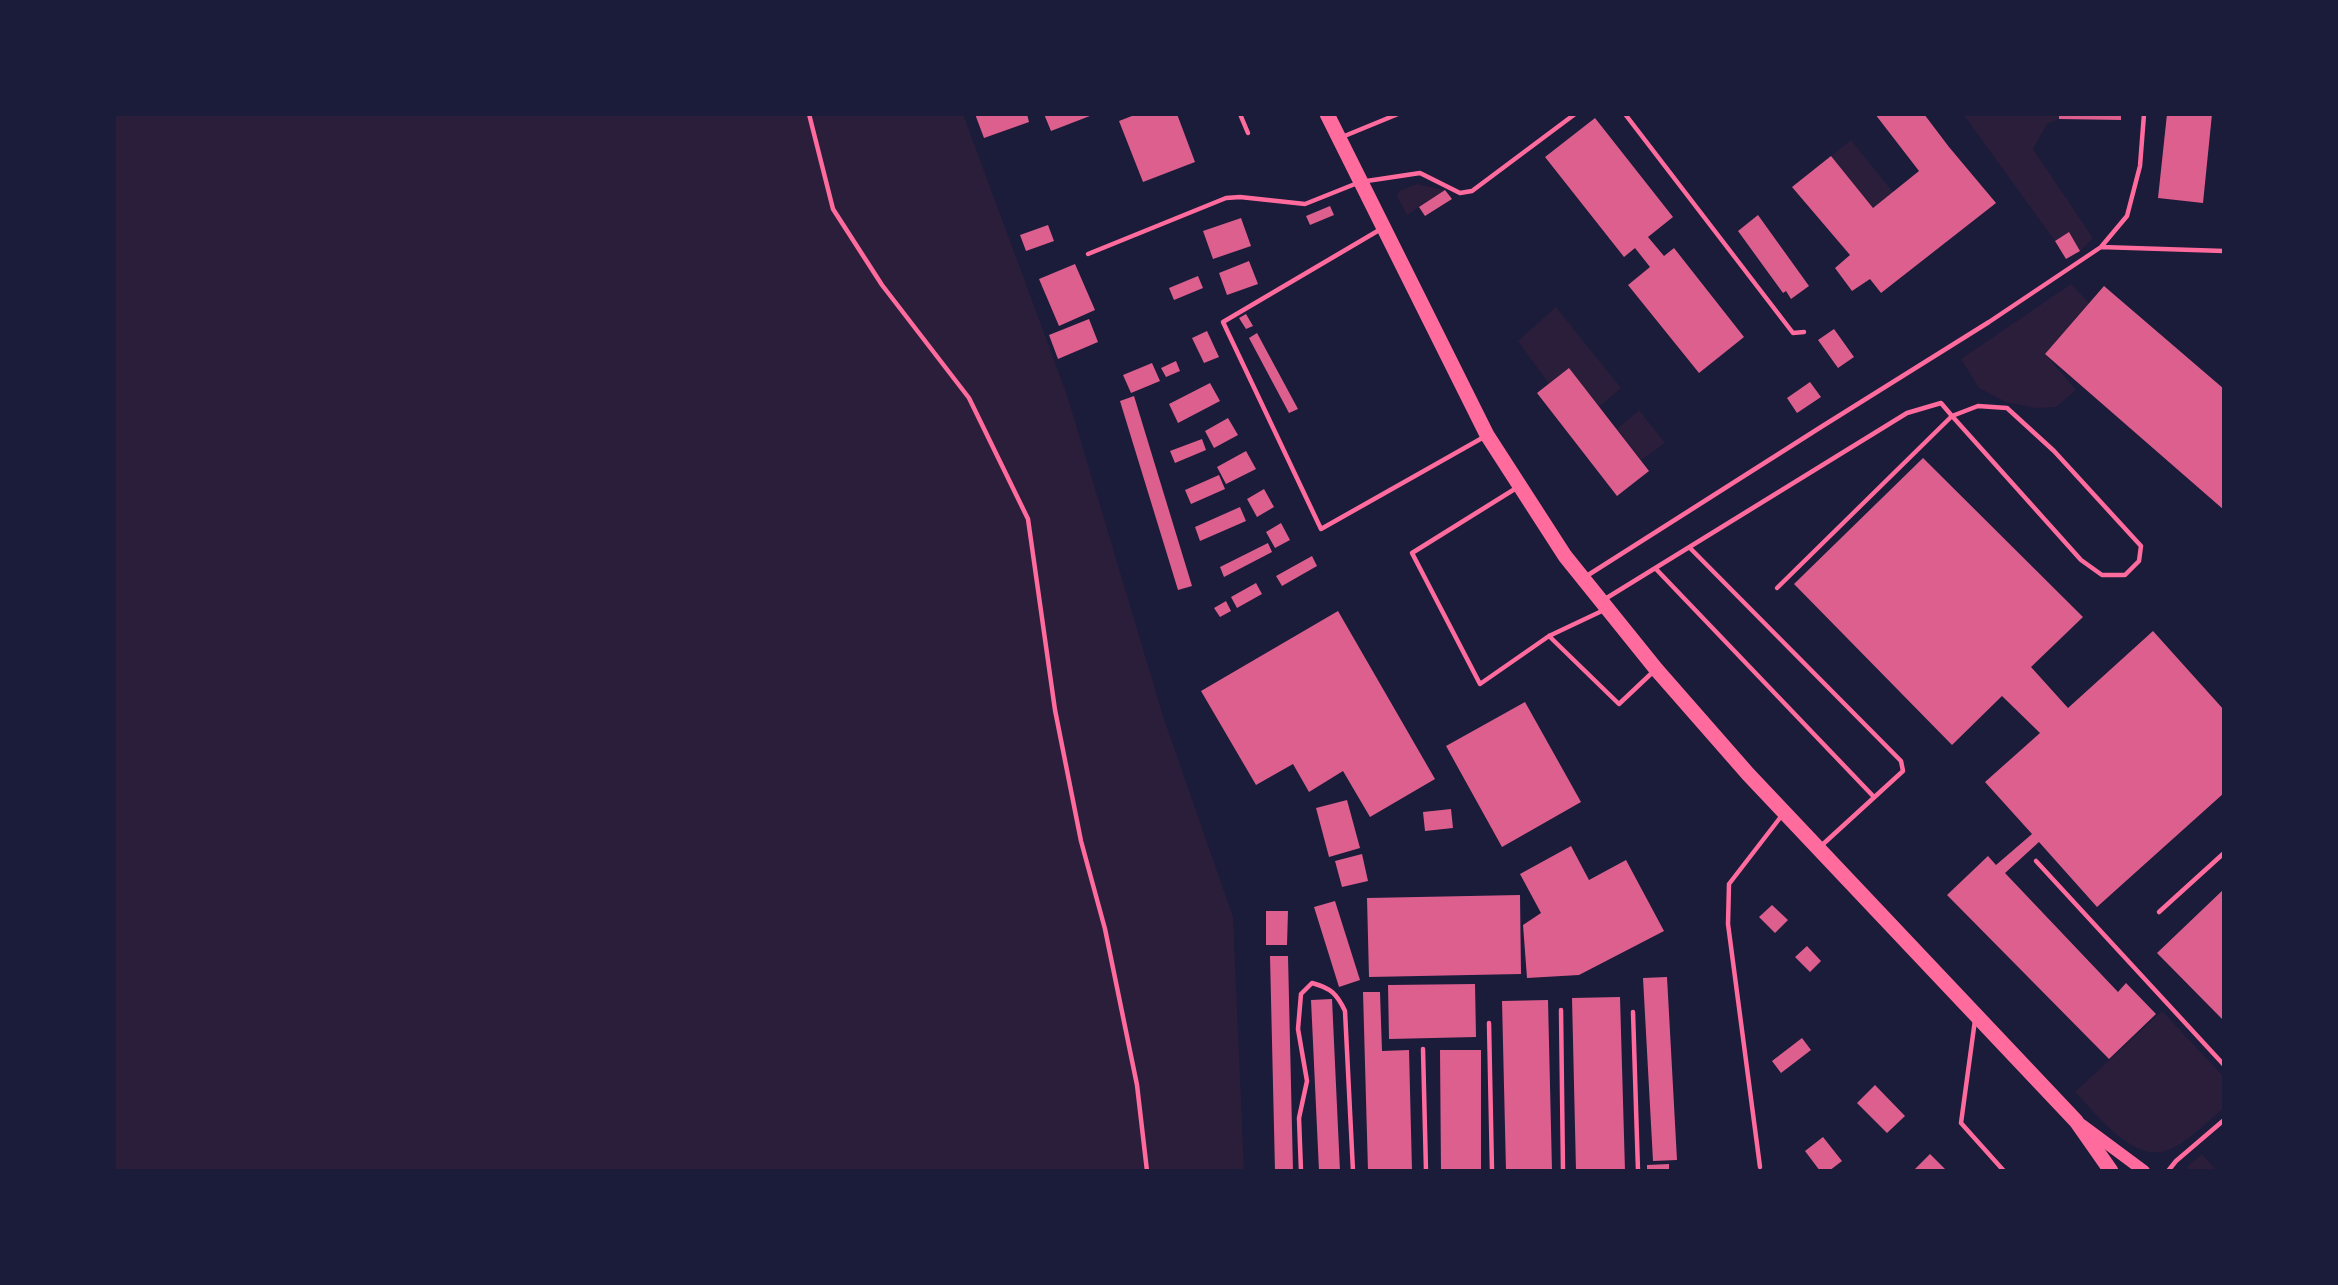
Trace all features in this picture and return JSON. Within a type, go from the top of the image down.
[{"type":"main road","points":[[1327,114],[1487,435],[1582,579],[1656,669],[1784,812],[2076,1121],[2110,1171]]},
{"type":"main road","points":[[2076,1121],[2144,1171]]},
{"type":"lane","points":[[809,114],[833,209],[882,285],[969,398],[1028,519],[1055,710],[1081,841],[1105,929],[1137,1085],[1147,1171]]},
{"type":"lane","points":[[1240,114],[1248,133]]},
{"type":"lane","points":[[1340,138],[1398,114]]},
{"type":"lane","points":[[1088,254],[1226,198],[1240,196],[1305,204],[1360,182],[1420,173],[1460,193],[1472,191],[1575,114]]},
{"type":"lane","points":[[1625,114],[1793,333],[1804,332]]},
{"type":"lane","points":[[1582,579],[1989,322],[2101,247],[2127,216],[2140,166],[2144,114]]},
{"type":"lane","points":[[1383,227],[1222,322],[1321,529],[1487,435]]},
{"type":"lane","points":[[2101,247],[2224,251]]},
{"type":"lane","points":[[1520,486],[1412,553],[1480,684],[1549,636],[1603,606],[1656,569],[1907,413],[1941,403],[1952,416],[2081,561],[2102,575],[2125,575],[2139,561],[2141,546],[2054,451],[2007,408],[1978,406],[1952,416],[1777,588]]},
{"type":"lane","points":[[1690,548],[1901,761],[1903,771],[1819,848]]},
{"type":"lane","points":[[1656,569],[1874,797]]},
{"type":"lane","points":[[1549,636],[1619,704],[1656,669]]},
{"type":"lane","points":[[1760,1167],[1728,924],[1729,884],[1784,812]]},
{"type":"lane","points":[[2159,912],[2224,853]]},
{"type":"lane","points":[[2036,861],[2224,1065]]},
{"type":"lane","points":[[1301,1171],[1299,1118],[1306,1081],[1298,1029],[1301,994],[1312,983],[1327,987],[1338,996],[1345,1011],[1353,1171]]},
{"type":"lane","points":[[1560,1010],[1563,1171]]},
{"type":"lane","points":[[1634,1012],[1638,1171]]},
{"type":"lane","points":[[1976,1015],[1961,1123],[2004,1171]]},
{"type":"lane","points":[[1489,1023],[1492,1171]]},
{"type":"lane","points":[[1423,1049],[1426,1171]]},
{"type":"lane","points":[[2168,1171],[2176,1161],[2224,1120]]},
{"type":"shaded area","points":[[114,114],[963,114],[1067,395],[1164,719],[1233,917],[1244,1171],[114,1171]]},
{"type":"shaded area","points":[[1963,114],[2059,114],[2059,119],[2047,124],[2033,149],[2093,238],[2080,251],[2069,232],[2055,241]]},
{"type":"shaded area","points":[[1851,140],[1893,192],[1873,208],[1831,156]]},
{"type":"shaded area","points":[[1417,184],[1445,190],[1407,215],[1397,196],[1399,191]]},
{"type":"shaded area","points":[[2071,284],[2089,303],[2045,354],[2076,390],[2056,407],[2035,408],[2006,402],[1979,388],[1961,359]]},
{"type":"shaded area","points":[[1556,307],[1621,388],[1599,407],[1549,384],[1518,341]]},
{"type":"shaded area","points":[[1639,410],[1665,443],[1641,460],[1617,429]]},
{"type":"shaded area","points":[[2162,1011],[2224,1077],[2224,1108],[2186,1140],[2173,1148],[2159,1152],[2145,1151],[2119,1136],[2075,1092]]},
{"type":"shaded area","points":[[2202,1154],[2217,1171],[2187,1171],[2188,1166]]},
{"type":"building","points":[[975,114],[1027,114],[1029,122],[984,138]]},
{"type":"building","points":[[1044,114],[1095,114],[1051,131]]},
{"type":"building","points":[[1137,114],[1177,114],[1195,162],[1143,182],[1119,121]]},
{"type":"building","points":[[1875,114],[1924,114],[1996,203],[1881,293],[1870,279],[1852,291],[1835,268],[1850,255],[1792,187],[1831,156],[1873,208],[1919,171]]},
{"type":"building","points":[[2059,114],[2121,114],[2121,120],[2059,119]]},
{"type":"building","points":[[2167,114],[2212,114],[2203,203],[2158,198]]},
{"type":"building","points":[[1595,118],[1673,217],[1648,237],[1664,256],[1674,248],[1744,337],[1699,373],[1628,285],[1650,267],[1635,248],[1624,257],[1545,157]]},
{"type":"building","points":[[1445,190],[1452,199],[1425,216],[1419,207]]},
{"type":"building","points":[[1330,206],[1334,215],[1310,225],[1306,216]]},
{"type":"building","points":[[1758,215],[1809,286],[1791,299],[1786,291],[1783,293],[1738,231]]},
{"type":"building","points":[[1241,218],[1251,246],[1213,259],[1203,231]]},
{"type":"building","points":[[1048,225],[1054,241],[1026,251],[1020,235]]},
{"type":"building","points":[[2069,232],[2080,251],[2066,259],[2055,241]]},
{"type":"building","points":[[1249,261],[1258,284],[1227,295],[1219,273]]},
{"type":"building","points":[[1075,264],[1095,310],[1059,326],[1039,279]]},
{"type":"building","points":[[1198,276],[1203,288],[1174,300],[1169,288]]},
{"type":"building","points":[[2104,286],[2224,389],[2224,510],[2045,354]]},
{"type":"building","points":[[1246,314],[1253,326],[1246,329],[1239,318]]},
{"type":"building","points":[[1089,319],[1098,342],[1058,359],[1049,335]]},
{"type":"building","points":[[1834,329],[1854,357],[1838,368],[1818,340]]},
{"type":"building","points":[[1207,331],[1219,357],[1204,363],[1192,338]]},
{"type":"building","points":[[1257,333],[1298,409],[1289,413],[1249,338]]},
{"type":"building","points":[[1176,361],[1180,371],[1166,377],[1161,368]]},
{"type":"building","points":[[1152,363],[1160,381],[1131,393],[1123,375]]},
{"type":"building","points":[[1569,368],[1649,471],[1617,496],[1537,393]]},
{"type":"building","points":[[1810,382],[1821,397],[1797,413],[1787,398]]},
{"type":"building","points":[[1210,383],[1220,401],[1178,423],[1169,404]]},
{"type":"building","points":[[1134,396],[1192,586],[1178,590],[1120,401]]},
{"type":"building","points":[[1228,418],[1238,435],[1214,448],[1205,431]]},
{"type":"building","points":[[1202,439],[1206,450],[1175,463],[1170,451]]},
{"type":"building","points":[[1246,451],[1256,469],[1226,484],[1217,467]]},
{"type":"building","points":[[1923,458],[2083,617],[2031,667],[2068,708],[2153,631],[2224,710],[2224,793],[2097,907],[2039,842],[2005,873],[2118,992],[2126,983],[2156,1014],[2109,1059],[1947,895],[1988,856],[1996,865],[2032,834],[1985,782],[2040,733],[2002,696],[1952,745],[1794,584]]},
{"type":"building","points":[[1219,475],[1225,489],[1191,504],[1185,490]]},
{"type":"building","points":[[1264,489],[1274,507],[1257,517],[1247,499]]},
{"type":"building","points":[[1240,507],[1246,521],[1200,541],[1195,527]]},
{"type":"building","points":[[1281,523],[1290,540],[1275,548],[1266,532]]},
{"type":"building","points":[[1268,543],[1272,552],[1224,577],[1220,567]]},
{"type":"building","points":[[1312,556],[1317,566],[1282,586],[1276,576]]},
{"type":"building","points":[[1256,583],[1262,594],[1237,608],[1231,597]]},
{"type":"building","points":[[1226,601],[1231,611],[1220,617],[1214,608]]},
{"type":"building","points":[[1338,611],[1435,779],[1370,817],[1343,771],[1309,792],[1293,764],[1256,785],[1201,691]]},
{"type":"building","points":[[1525,702],[1581,802],[1502,847],[1446,746]]},
{"type":"building","points":[[1347,800],[1360,848],[1329,857],[1316,808]]},
{"type":"building","points":[[1451,809],[1453,828],[1425,831],[1423,812]]},
{"type":"building","points":[[1571,846],[1589,880],[1626,860],[1664,931],[1579,975],[1527,978],[1523,925],[1541,913],[1520,874]]},
{"type":"building","points":[[1362,854],[1368,881],[1342,887],[1335,861]]},
{"type":"building","points":[[2224,889],[2224,1021],[2157,953]]},
{"type":"building","points":[[1520,895],[1521,974],[1369,977],[1367,898]]},
{"type":"building","points":[[1335,901],[1360,980],[1339,987],[1314,907]]},
{"type":"building","points":[[1772,905],[1788,920],[1775,933],[1759,917]]},
{"type":"building","points":[[1266,911],[1288,911],[1287,945],[1266,945]]},
{"type":"building","points":[[1807,946],[1821,961],[1810,972],[1795,957]]},
{"type":"building","points":[[1270,956],[1288,956],[1293,1171],[1275,1171]]},
{"type":"building","points":[[1667,977],[1677,1160],[1653,1161],[1643,978]]},
{"type":"building","points":[[1475,984],[1476,1037],[1389,1039],[1388,985]]},
{"type":"building","points":[[1363,992],[1380,992],[1382,1051],[1409,1050],[1412,1171],[1368,1171]]},
{"type":"building","points":[[1620,997],[1625,1171],[1576,1171],[1572,998]]},
{"type":"building","points":[[1332,999],[1340,1171],[1319,1171],[1311,1000]]},
{"type":"building","points":[[1548,1000],[1552,1171],[1506,1171],[1502,1001]]},
{"type":"building","points":[[1802,1038],[1811,1050],[1781,1073],[1772,1061]]},
{"type":"building","points":[[1440,1050],[1481,1050],[1481,1171],[1441,1171]]},
{"type":"building","points":[[1875,1085],[1905,1116],[1887,1133],[1857,1103]]},
{"type":"building","points":[[1823,1137],[1842,1161],[1829,1171],[1820,1171],[1805,1151]]},
{"type":"building","points":[[1930,1154],[1947,1171],[1913,1171]]},
{"type":"building","points":[[1669,1164],[1669,1171],[1647,1171],[1647,1165]]}]
